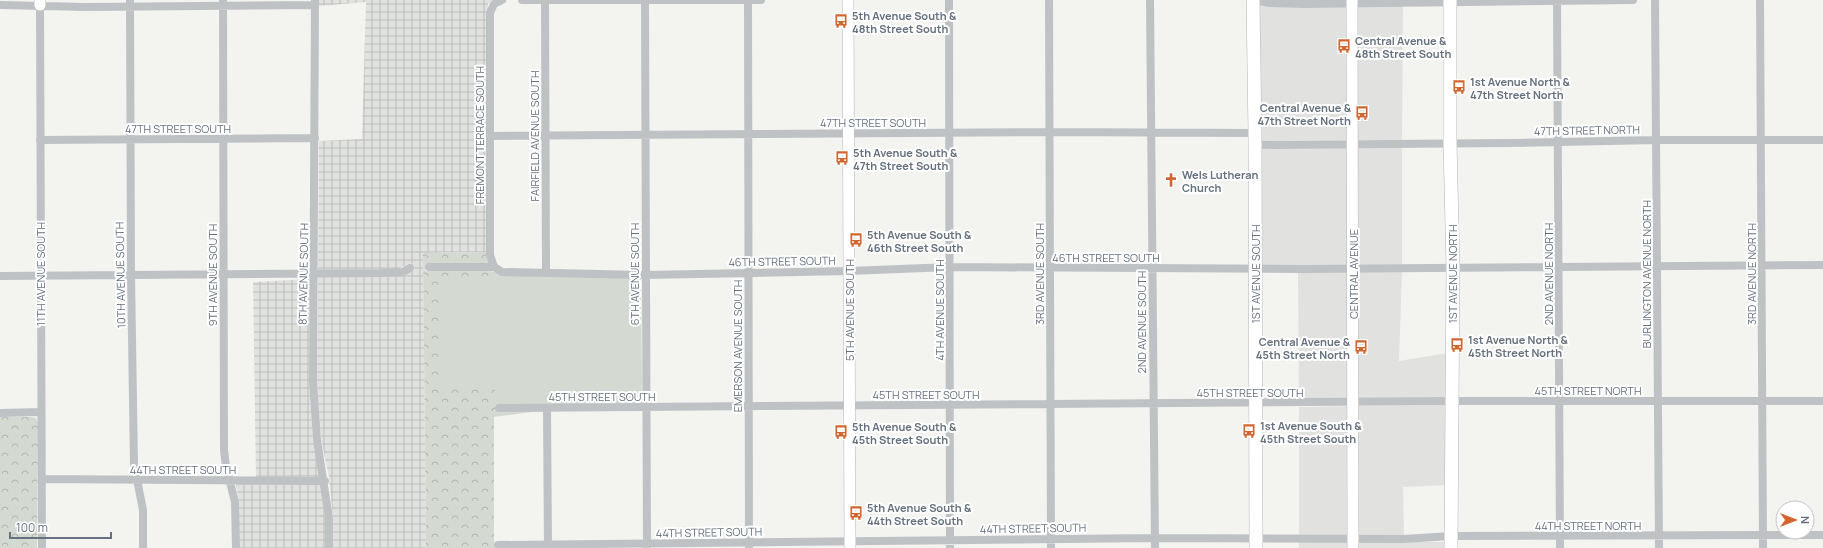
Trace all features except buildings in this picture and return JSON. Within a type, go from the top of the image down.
[{"type":"main road","name":"1ST AVENUE SOUTH","points":[[1254,0],[1256,543]]},
{"type":"main road","name":"1ST AVENUE NORTH","points":[[1450,1],[1450,144],[1453,267],[1451,542]]},
{"type":"street","points":[[522,0],[761,0]]},
{"type":"street","name":"EMERSON AVENUE SOUTH","points":[[748,0],[749,545]]},
{"type":"street","name":"5TH AVENUE SOUTH","points":[[848,0],[850,545]]},
{"type":"street","name":"4TH AVENUE SOUTH","points":[[949,0],[950,544]]},
{"type":"street","name":"3RD AVENUE SOUTH","points":[[1049,0],[1051,548]]},
{"type":"street","name":"2ND AVENUE SOUTH","points":[[1150,0],[1155,548]]},
{"type":"street","points":[[1254,0],[1270,3],[1352,1],[1633,0]]},
{"type":"street","name":"2ND AVENUE NORTH","points":[[1558,0],[1560,548]]},
{"type":"street","name":"BURLINGTON AVENUE NORTH","points":[[1656,0],[1658,548]]},
{"type":"street","name":"3RD AVENUE NORTH","points":[[1760,0],[1763,548]]},
{"type":"street","name":"FAIRFIELD AVENUE SOUTH","points":[[545,1],[546,272]]},
{"type":"street","name":"6TH AVENUE SOUTH","points":[[645,1],[647,546]]},
{"type":"street","name":"CENTRAL AVENUE","points":[[1352,1],[1353,543]]},
{"type":"street","points":[[0,4],[40,2],[85,7],[130,3],[315,2]]},
{"type":"street","name":"11TH AVENUE SOUTH","points":[[40,2],[42,548]]},
{"type":"street","name":"9TH AVENUE SOUTH","points":[[224,2],[224,450],[226,467],[231,481],[235,502],[236,548]]},
{"type":"street","name":"8TH AVENUE SOUTH","points":[[315,2],[313,382],[317,440],[325,481],[329,518],[329,548]]},
{"type":"street","name":"FREMONT TERRACE SOUTH","points":[[494,267],[490,255],[490,13],[498,2]]},
{"type":"street","name":"10TH AVENUE SOUTH","points":[[130,3],[131,274],[134,464],[143,510],[143,548]]},
{"type":"street","name":"47TH STREET SOUTH","points":[[490,136],[1049,132],[1152,133],[1352,144]]},
{"type":"street","name":"47TH STREET SOUTH","points":[[40,140],[224,140],[315,138]]},
{"type":"street","name":"47TH STREET NORTH","points":[[1352,144],[1450,144],[1656,140],[1823,140]]},
{"type":"street","name":"46TH STREET SOUTH","points":[[429,268],[494,267],[502,272],[645,275],[849,271],[950,267],[1353,268],[1823,265]]},
{"type":"street","points":[[0,276],[314,274],[403,272],[410,268]]},
{"type":"street","name":"45TH STREET NORTH","points":[[1353,403],[1823,401]]},
{"type":"street","name":"45TH STREET SOUTH","points":[[499,408],[1353,403]]},
{"type":"street","points":[[548,408],[548,546]]},
{"type":"street","points":[[0,412],[41,412]]},
{"type":"street","name":"44TH STREET SOUTH","points":[[42,480],[325,481]]},
{"type":"street","name":"44TH STREET NORTH","points":[[1353,543],[1451,542],[1560,536],[1658,537],[1823,535]]},
{"type":"street","name":"44TH STREET SOUTH","points":[[498,545],[647,546],[950,544],[1051,539],[1155,538],[1256,543],[1353,543]]},
{"type":"shaded area","points":[[319,0],[492,0],[488,4],[486,252],[423,253],[426,548],[333,548],[333,518],[329,477],[321,439],[317,382],[318,277],[405,275],[415,269],[411,263],[398,269],[318,270],[319,141],[362,139],[366,2],[319,6]]},
{"type":"shaded area","points":[[1257,4],[1348,6],[1348,140],[1259,141]]},
{"type":"shaded area","points":[[1356,6],[1403,6],[1402,140],[1356,140]]},
{"type":"shaded area","points":[[1348,147],[1349,265],[1259,265],[1259,148]]},
{"type":"shaded area","points":[[1356,147],[1402,147],[1402,265],[1356,265]]},
{"type":"shaded area","points":[[1298,272],[1349,272],[1349,399],[1299,400]]},
{"type":"shaded area","points":[[1356,272],[1402,272],[1399,361],[1448,353],[1447,398],[1356,399]]},
{"type":"shaded area","points":[[310,277],[309,383],[313,440],[320,477],[256,477],[253,282],[309,279]]},
{"type":"shaded area","points":[[1447,405],[1447,485],[1403,487],[1404,535],[1357,535],[1356,406]]},
{"type":"shaded area","points":[[1349,406],[1349,535],[1299,535],[1299,407]]},
{"type":"shaded area","points":[[236,484],[321,484],[325,518],[325,548],[239,548],[239,502]]},
{"type":"shaded area","points":[[1299,542],[1349,542],[1349,548],[1299,548]]},
{"type":"shaded area","points":[[1357,542],[1447,542],[1448,548],[1357,548]]},
{"type":"green space","points":[[486,252],[489,264],[425,264],[425,271],[491,271],[641,278],[642,385],[597,387],[595,404],[495,405],[496,411],[539,411],[494,417],[494,548],[426,548],[423,253]]},
{"type":"green space","points":[[440,279],[640,279],[642,403],[495,404],[495,384],[439,386]]},
{"type":"green space","points":[[0,417],[31,417],[36,418],[38,423],[37,548],[0,548]]},
{"type":"place","name":"5th Avenue South & 48th Street South","points":[[841,21]]},
{"type":"place","name":"Central Avenue & 48th Street South","points":[[1344,46]]},
{"type":"place","name":"1st Avenue North & 47th Street North","points":[[1459,87]]},
{"type":"place","name":"Central Avenue & 47th Street North","points":[[1362,113]]},
{"type":"place","name":"5th Avenue South & 47th Street South","points":[[842,158]]},
{"type":"place","name":"Wels Lutheran Church","points":[[1171,180]]},
{"type":"place","name":"5th Avenue South & 46th Street South","points":[[856,240]]},
{"type":"place","name":"1st Avenue North & 45th Street North","points":[[1457,345]]},
{"type":"place","name":"Central Avenue & 45th Street North","points":[[1361,347]]},
{"type":"place","name":"1st Avenue South & 45th Street South","points":[[1249,431]]},
{"type":"place","name":"5th Avenue South & 45th Street South","points":[[841,432]]},
{"type":"place","name":"5th Avenue South & 44th Street South","points":[[856,513]]}]
